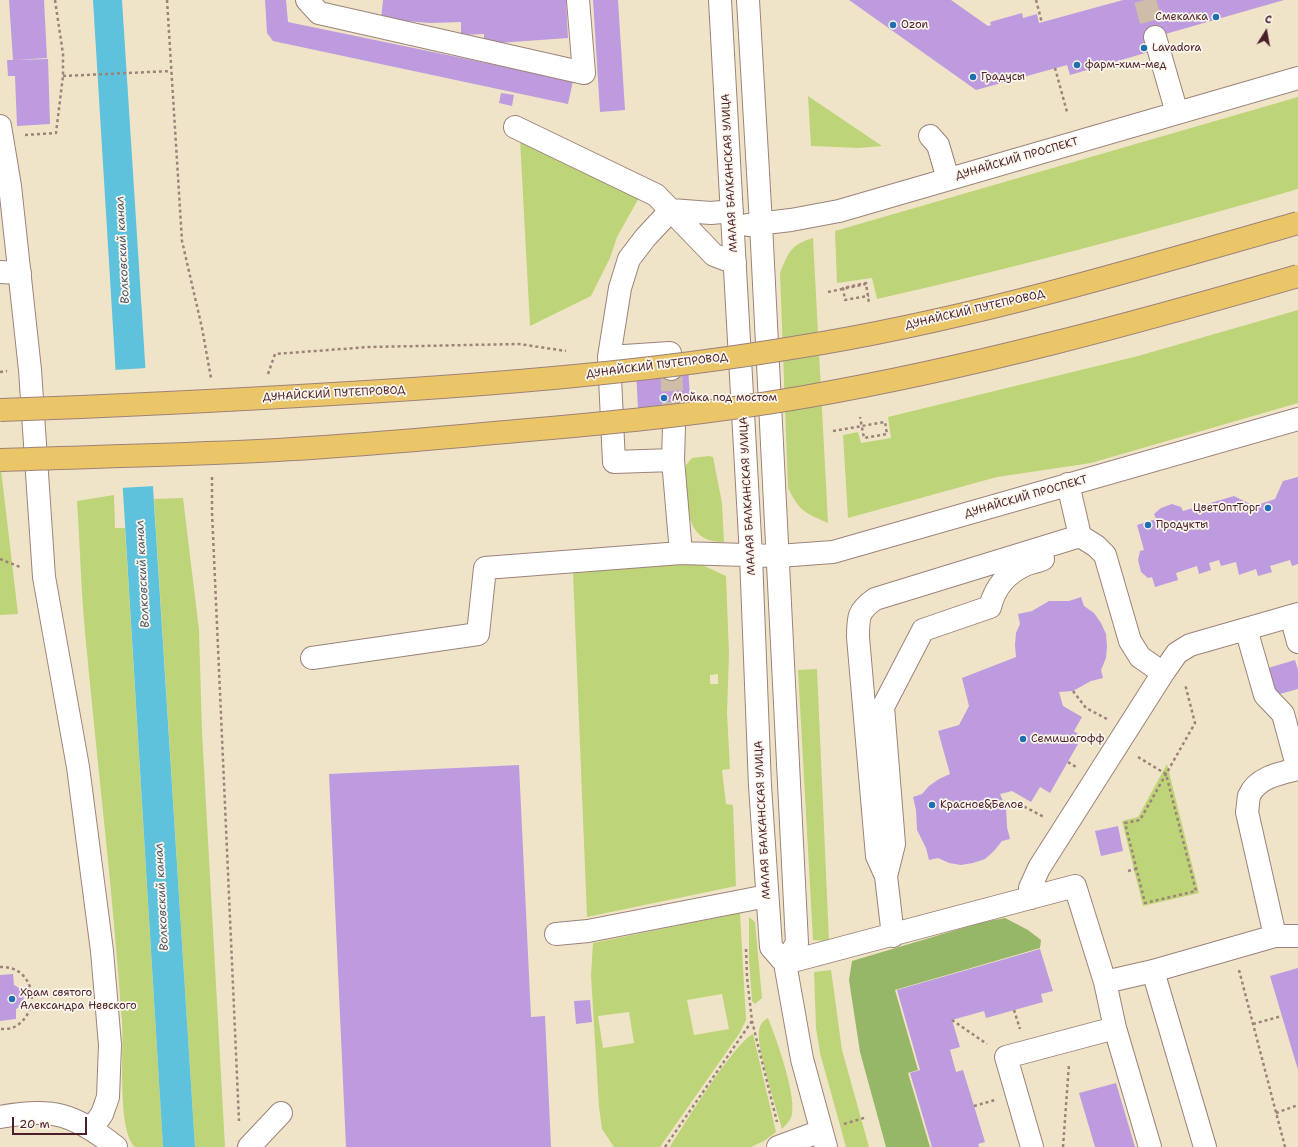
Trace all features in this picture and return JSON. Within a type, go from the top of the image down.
[{"type":"main road","name":"ДУНАЙСКИЙ ПУТЕПРОВОД","points":[[0,410],[264,398],[452,386],[620,372],[797,348],[992,308],[1298,223]]},
{"type":"main road","points":[[0,460],[259,451],[453,437],[668,417],[808,397],[996,357],[1177,311],[1298,276]]},
{"type":"street","points":[[307,0],[319,13],[584,72],[578,0]]},
{"type":"street","name":"МАЛАЯ БАЛКАНСКАЯ УЛИЦА","points":[[720,0],[751,556],[760,786],[767,896],[771,947],[786,963]]},
{"type":"street","points":[[748,0],[761,224],[797,943],[786,963],[796,1033],[824,1139],[788,1144]]},
{"type":"street","points":[[1155,37],[1177,113]]},
{"type":"street","name":"ДУНАЙСКИЙ ПРОСПЕКТ","points":[[671,210],[711,214],[761,224],[822,215],[1298,78]]},
{"type":"street","points":[[515,127],[656,196],[714,255],[735,263]]},
{"type":"street","points":[[1,133],[10,273],[30,370],[44,577],[78,767],[102,951],[110,1044],[108,1097],[102,1114],[92,1128]]},
{"type":"street","points":[[930,136],[938,145],[948,179]]},
{"type":"street","points":[[671,210],[644,238],[629,259],[620,288],[609,357],[614,462],[673,460]]},
{"type":"street","points":[[609,357],[670,353],[670,369]]},
{"type":"street","name":"ДУНАЙСКИЙ ПРОСПЕКТ","points":[[312,658],[478,634],[485,568],[681,553],[778,556],[833,552],[1298,419]]},
{"type":"street","points":[[674,426],[673,460],[681,553]]},
{"type":"street","points":[[1068,484],[1080,536],[1096,546],[1105,555],[1130,641],[1140,658],[1163,672]]},
{"type":"street","points":[[893,936],[886,876],[877,856],[859,653],[858,620],[863,607],[875,599],[1049,544],[1080,536]]},
{"type":"street","points":[[886,876],[894,844],[883,707],[924,630],[990,607],[994,593],[1003,579],[1025,565],[1042,560],[1049,544]]},
{"type":"street","points":[[1031,898],[1030,888],[1034,878],[1163,672],[1177,653],[1190,645],[1294,615],[1298,642]]},
{"type":"street","points":[[1246,629],[1265,695],[1283,714],[1298,769],[1274,775],[1258,784],[1250,796],[1247,812],[1275,936]]},
{"type":"street","points":[[786,963],[893,936],[1075,886],[1105,982],[1115,1028],[1150,1147]]},
{"type":"street","points":[[556,934],[588,931],[767,896]]},
{"type":"street","points":[[1105,982],[1153,971],[1275,936],[1298,936]]},
{"type":"street","points":[[1153,971],[1205,1147]]},
{"type":"street","points":[[1032,1147],[1006,1057],[1115,1028]]},
{"type":"street","points":[[0,1117],[25,1112],[58,1114],[92,1128],[116,1147]]},
{"type":"street","points":[[250,1147],[281,1113]]},
{"type":"path","points":[[1,133],[56,134],[63,76],[63,54],[55,0]]},
{"type":"path","points":[[167,0],[182,241],[202,328],[211,380]]},
{"type":"path","points":[[1036,0],[1042,22]]},
{"type":"path","points":[[1055,68],[1066,112]]},
{"type":"path","points":[[63,76],[172,71]]},
{"type":"path","points":[[828,292],[843,288],[866,284],[868,296],[863,296],[845,300],[843,288],[866,283],[867,290],[868,297],[869,303]]},
{"type":"path","points":[[267,379],[275,354],[295,352],[369,348],[519,344],[574,352]]},
{"type":"path","points":[[833,431],[853,428],[860,426],[867,425],[874,424],[885,422],[887,434],[864,438],[862,431],[861,424],[860,418]]},
{"type":"path","points":[[212,473],[239,1123]]},
{"type":"path","points":[[1073,691],[1086,708],[1166,774],[1196,891],[1145,903],[1125,823],[1140,820],[1166,774],[1195,723],[1177,653]]},
{"type":"path","points":[[1006,807],[1025,807],[1064,828]]},
{"type":"path","points":[[1128,871],[1136,869]]},
{"type":"path","points":[[746,946],[746,977],[752,1021],[779,1130],[788,1144]]},
{"type":"path","points":[[1233,949],[1284,1147]]},
{"type":"path","points":[[0,967],[9,967],[20,971],[29,983],[32,995],[30,1009],[22,1021],[12,1028],[0,1029]]},
{"type":"path","points":[[1253,1024],[1282,1016]]},
{"type":"path","points":[[952,1020],[1006,1057]]},
{"type":"path","points":[[665,1147],[752,1021]]},
{"type":"path","points":[[1063,1147],[1070,1040]]},
{"type":"path","points":[[1276,1113],[1298,1105]]},
{"type":"green space","points":[[808,96],[882,146],[859,148],[811,146]]},
{"type":"green space","points":[[1298,97],[1298,189],[1089,247],[877,299],[872,278],[837,283],[835,231]]},
{"type":"green space","points":[[520,139],[640,196],[617,237],[610,258],[591,296],[530,326]]},
{"type":"green space","points":[[813,238],[828,523],[804,511],[796,502],[788,488],[780,273],[786,259],[795,246]]},
{"type":"green space","points":[[1298,310],[1298,403],[1091,463],[997,477],[848,518],[843,435],[858,432],[861,443],[891,438],[888,417],[1138,356]]},
{"type":"green space","points":[[713,457],[722,503],[724,542],[711,541],[701,536],[694,528],[690,519],[688,508],[685,472],[686,465],[692,458]]},
{"type":"green space","points":[[0,461],[18,614],[0,615]]},
{"type":"green space","points":[[114,495],[115,528],[125,528],[163,1147],[135,1147],[129,1138],[126,1124],[122,1089],[122,1023],[110,876],[84,616],[77,501]]},
{"type":"green space","points":[[183,498],[199,630],[202,732],[225,1147],[195,1147],[154,499]]},
{"type":"green space","points":[[698,563],[726,576],[729,654],[727,713],[730,769],[722,770],[726,804],[733,805],[736,886],[587,917],[573,573]],"holes":[[[718,674],[718,684],[710,684],[710,675]]]},
{"type":"green space","points":[[817,669],[829,941],[813,940],[798,670]]},
{"type":"green space","points":[[1167,764],[1199,893],[1143,906],[1122,821],[1138,817]]},
{"type":"green space","points":[[740,913],[746,1020],[739,1034],[660,1147],[614,1147],[602,1129],[599,1107],[591,975],[593,943]],"holes":[[[722,994],[729,1029],[694,1035],[687,1000]],[[629,1012],[634,1043],[603,1048],[598,1016]]]},
{"type":"green space","points":[[749,917],[755,922],[762,998],[755,1004],[752,1001],[749,960]]},
{"type":"green space","points":[[1005,918],[1028,930],[1041,940],[1040,948],[895,990],[918,1070],[908,1073],[930,1147],[886,1147],[860,1052],[849,980],[852,961],[983,922]]},
{"type":"green space","points":[[831,970],[842,1050],[869,1147],[846,1147],[820,1053],[816,1028],[814,972]]},
{"type":"green space","points":[[768,1018],[776,1038],[791,1093],[792,1114],[782,1129],[764,1064],[759,1039],[761,1025],[764,1020]]},
{"type":"green space","points":[[753,1034],[776,1132],[764,1141],[751,1147],[670,1147],[722,1068],[734,1052]]},
{"type":"water","name":"Волковский канал","points":[[93,0],[122,0],[195,1147],[163,1147]]},
{"type":"pier","points":[[147,368],[155,486],[120,488],[113,370]]},
{"type":"building","points":[[9,0],[44,0],[47,58],[15,60],[48,59],[50,124],[17,126],[15,76],[8,76],[7,60],[13,60]]},
{"type":"building","points":[[265,0],[286,0],[288,22],[573,81],[568,104],[273,41],[267,33]]},
{"type":"building","points":[[383,0],[566,0],[568,38],[484,44],[484,34],[461,35],[461,22],[430,23],[381,19]]},
{"type":"building","points":[[593,0],[618,0],[625,110],[600,112]]},
{"type":"building","points":[[849,0],[951,0],[988,26],[991,25],[990,22],[1022,13],[1023,18],[1037,14],[1039,23],[1123,0],[1284,0],[1148,39],[1152,51],[1070,75],[1067,65],[976,90]]},
{"type":"building","points":[[501,93],[514,95],[512,106],[499,103]]},
{"type":"building","name":"Мойка под мостом","points":[[688,368],[692,425],[639,428],[636,371]]},
{"type":"building","points":[[1298,477],[1298,564],[1292,566],[1290,560],[1270,566],[1272,572],[1258,576],[1256,569],[1239,575],[1236,562],[1221,566],[1219,560],[1209,563],[1211,570],[1199,574],[1197,566],[1176,573],[1178,580],[1155,587],[1152,577],[1148,578],[1141,572],[1138,560],[1140,551],[1144,550],[1137,525],[1156,519],[1154,514],[1161,508],[1172,504],[1181,507],[1183,511],[1234,496],[1254,506],[1275,499],[1283,481]]},
{"type":"building","points":[[1081,597],[1084,606],[1094,613],[1106,634],[1106,658],[1101,670],[1103,678],[1091,681],[1073,691],[1059,692],[1063,706],[1082,717],[1074,731],[1082,737],[1050,793],[1040,787],[1031,802],[1012,791],[1000,794],[1006,807],[1007,827],[1010,839],[1002,841],[985,859],[961,865],[949,863],[938,858],[929,860],[926,848],[917,830],[916,810],[913,797],[922,794],[929,786],[950,774],[938,731],[959,725],[969,706],[962,678],[1016,657],[1016,633],[1020,624],[1018,614],[1032,611],[1049,601],[1069,601]]},
{"type":"building","points":[[1295,660],[1298,670],[1298,689],[1276,695],[1268,668]]},
{"type":"building","points":[[519,765],[531,1017],[545,1016],[551,1147],[346,1147],[329,774]]},
{"type":"building","points":[[1118,826],[1123,851],[1101,856],[1095,831]]},
{"type":"building","points":[[1040,949],[1053,991],[1041,994],[1043,1002],[986,1018],[984,1011],[952,1020],[960,1047],[950,1050],[956,1072],[963,1070],[985,1142],[978,1144],[979,1147],[932,1147],[910,1073],[920,1070],[897,990]]},
{"type":"building","points":[[1298,968],[1298,1070],[1270,976]]},
{"type":"building","name":"Храм святого Александра Невского","points":[[13,974],[14,985],[23,990],[24,1002],[16,1009],[16,1019],[0,1021],[0,975]]},
{"type":"building","points":[[590,1000],[592,1022],[576,1024],[574,1001]]},
{"type":"building","points":[[1116,1083],[1135,1147],[1095,1147],[1079,1093]]},
{"type":"tunnel","points":[[1145,0],[1155,37]]},
{"type":"tunnel","points":[[671,369],[674,426]]},
{"type":"place","name":"Смекалка","points":[[1216,17]]},
{"type":"place","name":"Ozon","points":[[893,25]]},
{"type":"place","name":"Lavadora","points":[[1144,48]]},
{"type":"place","name":"фарм-хим-мед","points":[[1077,65]]},
{"type":"place","name":"Градусы","points":[[973,77]]},
{"type":"place","name":"Мойка под мостом","points":[[664,398]]},
{"type":"place","name":"ЦветОптТорг","points":[[1268,508]]},
{"type":"place","name":"Продукты","points":[[1148,525]]},
{"type":"place","name":"Семишагофф","points":[[1023,739]]},
{"type":"place","name":"Красное&Белое","points":[[932,805]]},
{"type":"place","name":"Храм святого Александра Невского","points":[[12,999]]}]
